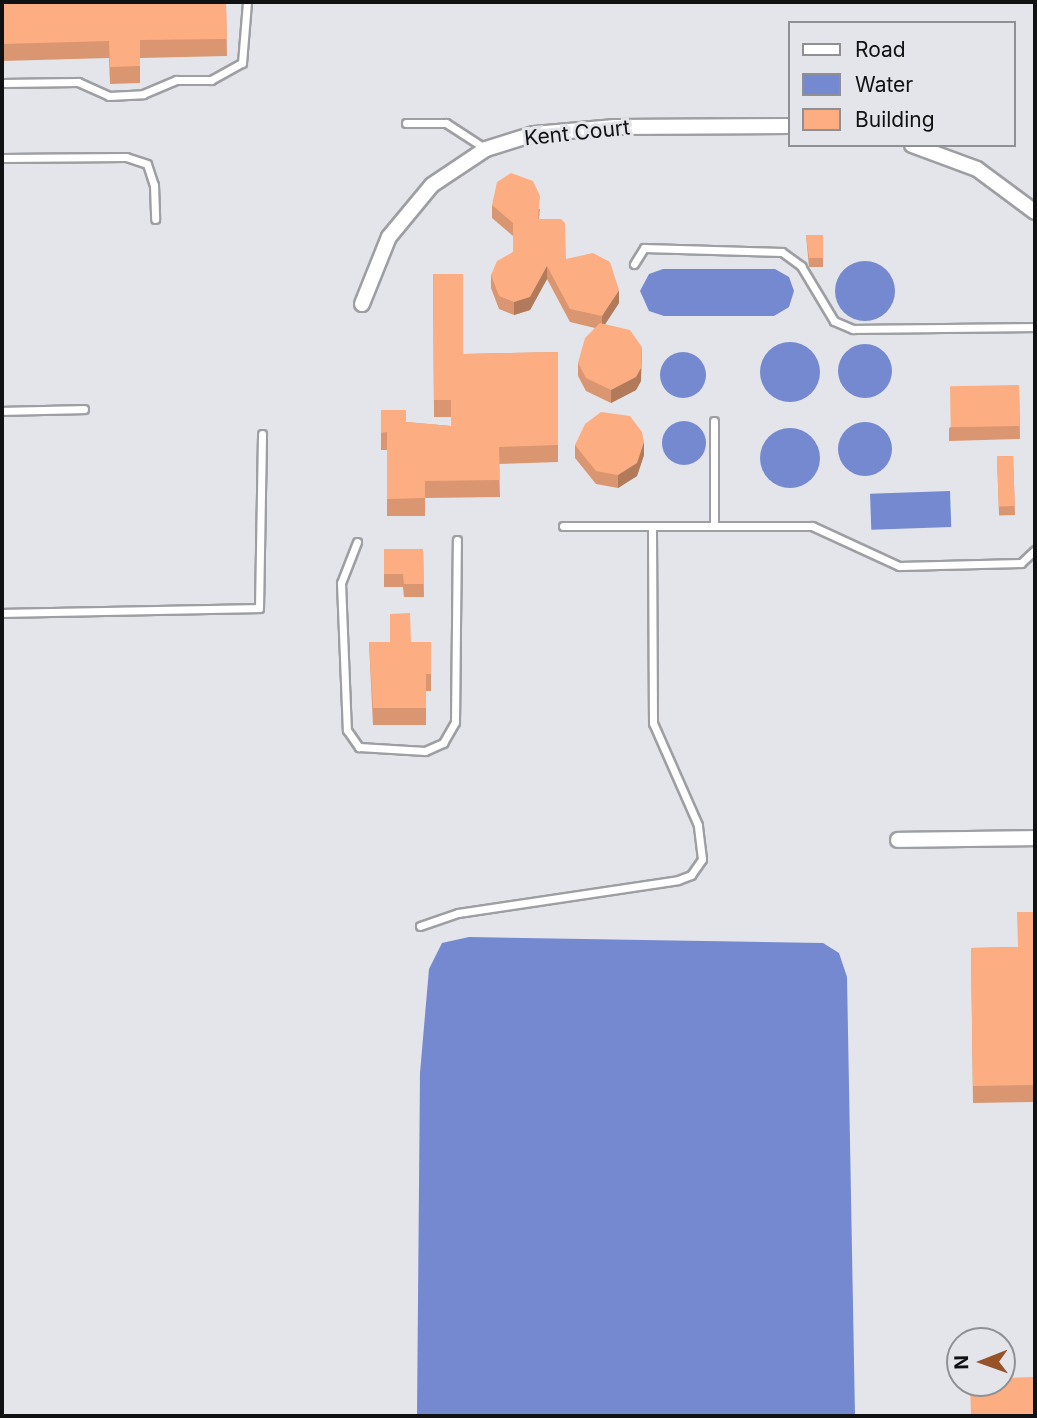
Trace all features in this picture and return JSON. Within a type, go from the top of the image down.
[{"type":"street","name":"Kent Court","points":[[362,303],[389,237],[432,185],[486,149],[534,134],[615,127],[788,126]]},
{"type":"street","points":[[917,147],[977,169],[1035,212]]},
{"type":"street","points":[[898,840],[1035,838]]},
{"type":"lane","points":[[2,83],[78,82],[109,96],[143,94],[176,80],[211,80],[242,63],[247,2]]},
{"type":"lane","points":[[406,123],[446,123],[486,149]]},
{"type":"lane","points":[[2,158],[126,157],[147,164],[154,185],[155,219]]},
{"type":"lane","points":[[634,264],[644,248],[782,252],[801,266],[834,321],[853,329],[1035,327]]},
{"type":"lane","points":[[2,411],[84,409]]},
{"type":"lane","points":[[714,421],[714,526]]},
{"type":"lane","points":[[2,613],[259,608],[262,434]]},
{"type":"lane","points":[[564,526],[812,526],[899,566],[1021,562],[1035,550]]},
{"type":"lane","points":[[420,926],[458,913],[678,880],[691,874],[702,859],[704,840],[653,723],[652,526]]},
{"type":"lane","points":[[357,542],[341,583],[347,730],[359,747],[425,751],[443,743],[455,722],[457,540]]},
{"type":"water","points":[[859,261],[871,261],[890,274],[895,291],[893,303],[882,316],[871,321],[859,321],[840,308],[835,297],[835,285],[848,266]]},
{"type":"water","points":[[663,269],[775,269],[789,277],[794,291],[789,307],[774,316],[664,316],[649,311],[640,291],[649,274]]},
{"type":"water","points":[[790,342],[807,347],[815,355],[820,372],[815,389],[807,397],[790,402],[773,397],[765,389],[760,372],[765,355],[773,347]]},
{"type":"water","points":[[870,344],[880,348],[888,356],[892,371],[888,386],[880,394],[860,398],[850,394],[842,386],[838,366],[842,356],[850,348]]},
{"type":"water","points":[[683,352],[699,359],[706,375],[699,391],[683,398],[667,391],[660,375],[667,359]]},
{"type":"water","points":[[684,421],[700,427],[706,443],[700,459],[684,465],[668,459],[662,443],[668,427]]},
{"type":"water","points":[[865,422],[884,430],[892,449],[884,468],[865,476],[846,468],[838,449],[846,430]]},
{"type":"water","points":[[784,428],[796,428],[812,436],[818,446],[818,470],[812,480],[796,488],[784,488],[768,480],[760,464],[760,452],[768,436]]},
{"type":"water","points":[[950,491],[951,527],[871,530],[870,494]]},
{"type":"water","points":[[469,937],[823,943],[839,953],[847,977],[855,1416],[417,1416],[420,1073],[429,969],[442,943]]},
{"type":"building","points":[[2,2],[226,2],[227,39],[140,40],[140,66],[110,67],[109,41],[2,44]]},
{"type":"building","points":[[511,173],[533,181],[540,196],[538,219],[561,219],[565,223],[566,259],[593,253],[610,262],[619,290],[602,316],[570,309],[547,266],[530,297],[514,302],[499,296],[491,275],[497,261],[513,252],[513,223],[492,205],[497,182]]},
{"type":"building","points":[[806,235],[823,235],[823,258],[809,258]]},
{"type":"building","points":[[433,274],[463,274],[463,354],[558,352],[558,445],[499,447],[500,480],[425,481],[425,498],[387,499],[387,432],[381,433],[381,410],[406,410],[406,422],[451,426],[451,400],[434,400]]},
{"type":"building","points":[[600,323],[630,330],[642,347],[641,368],[636,377],[611,390],[586,378],[578,363],[585,338]]},
{"type":"building","points":[[1019,385],[1020,426],[951,427],[950,386]]},
{"type":"building","points":[[601,412],[630,416],[642,432],[644,442],[637,463],[618,475],[596,471],[575,445],[585,424]]},
{"type":"building","points":[[1013,456],[1015,506],[999,507],[997,457]]},
{"type":"building","points":[[384,549],[423,549],[424,584],[404,584],[403,574],[384,574]]},
{"type":"building","points":[[410,613],[411,642],[431,642],[431,674],[426,674],[426,708],[373,708],[369,642],[390,642],[390,614]]},
{"type":"building","points":[[1017,912],[1035,912],[1035,1085],[973,1086],[971,948],[1018,947]]},
{"type":"building","points":[[1035,1377],[1035,1416],[971,1416],[970,1397],[1016,1397],[1016,1378]]}]
